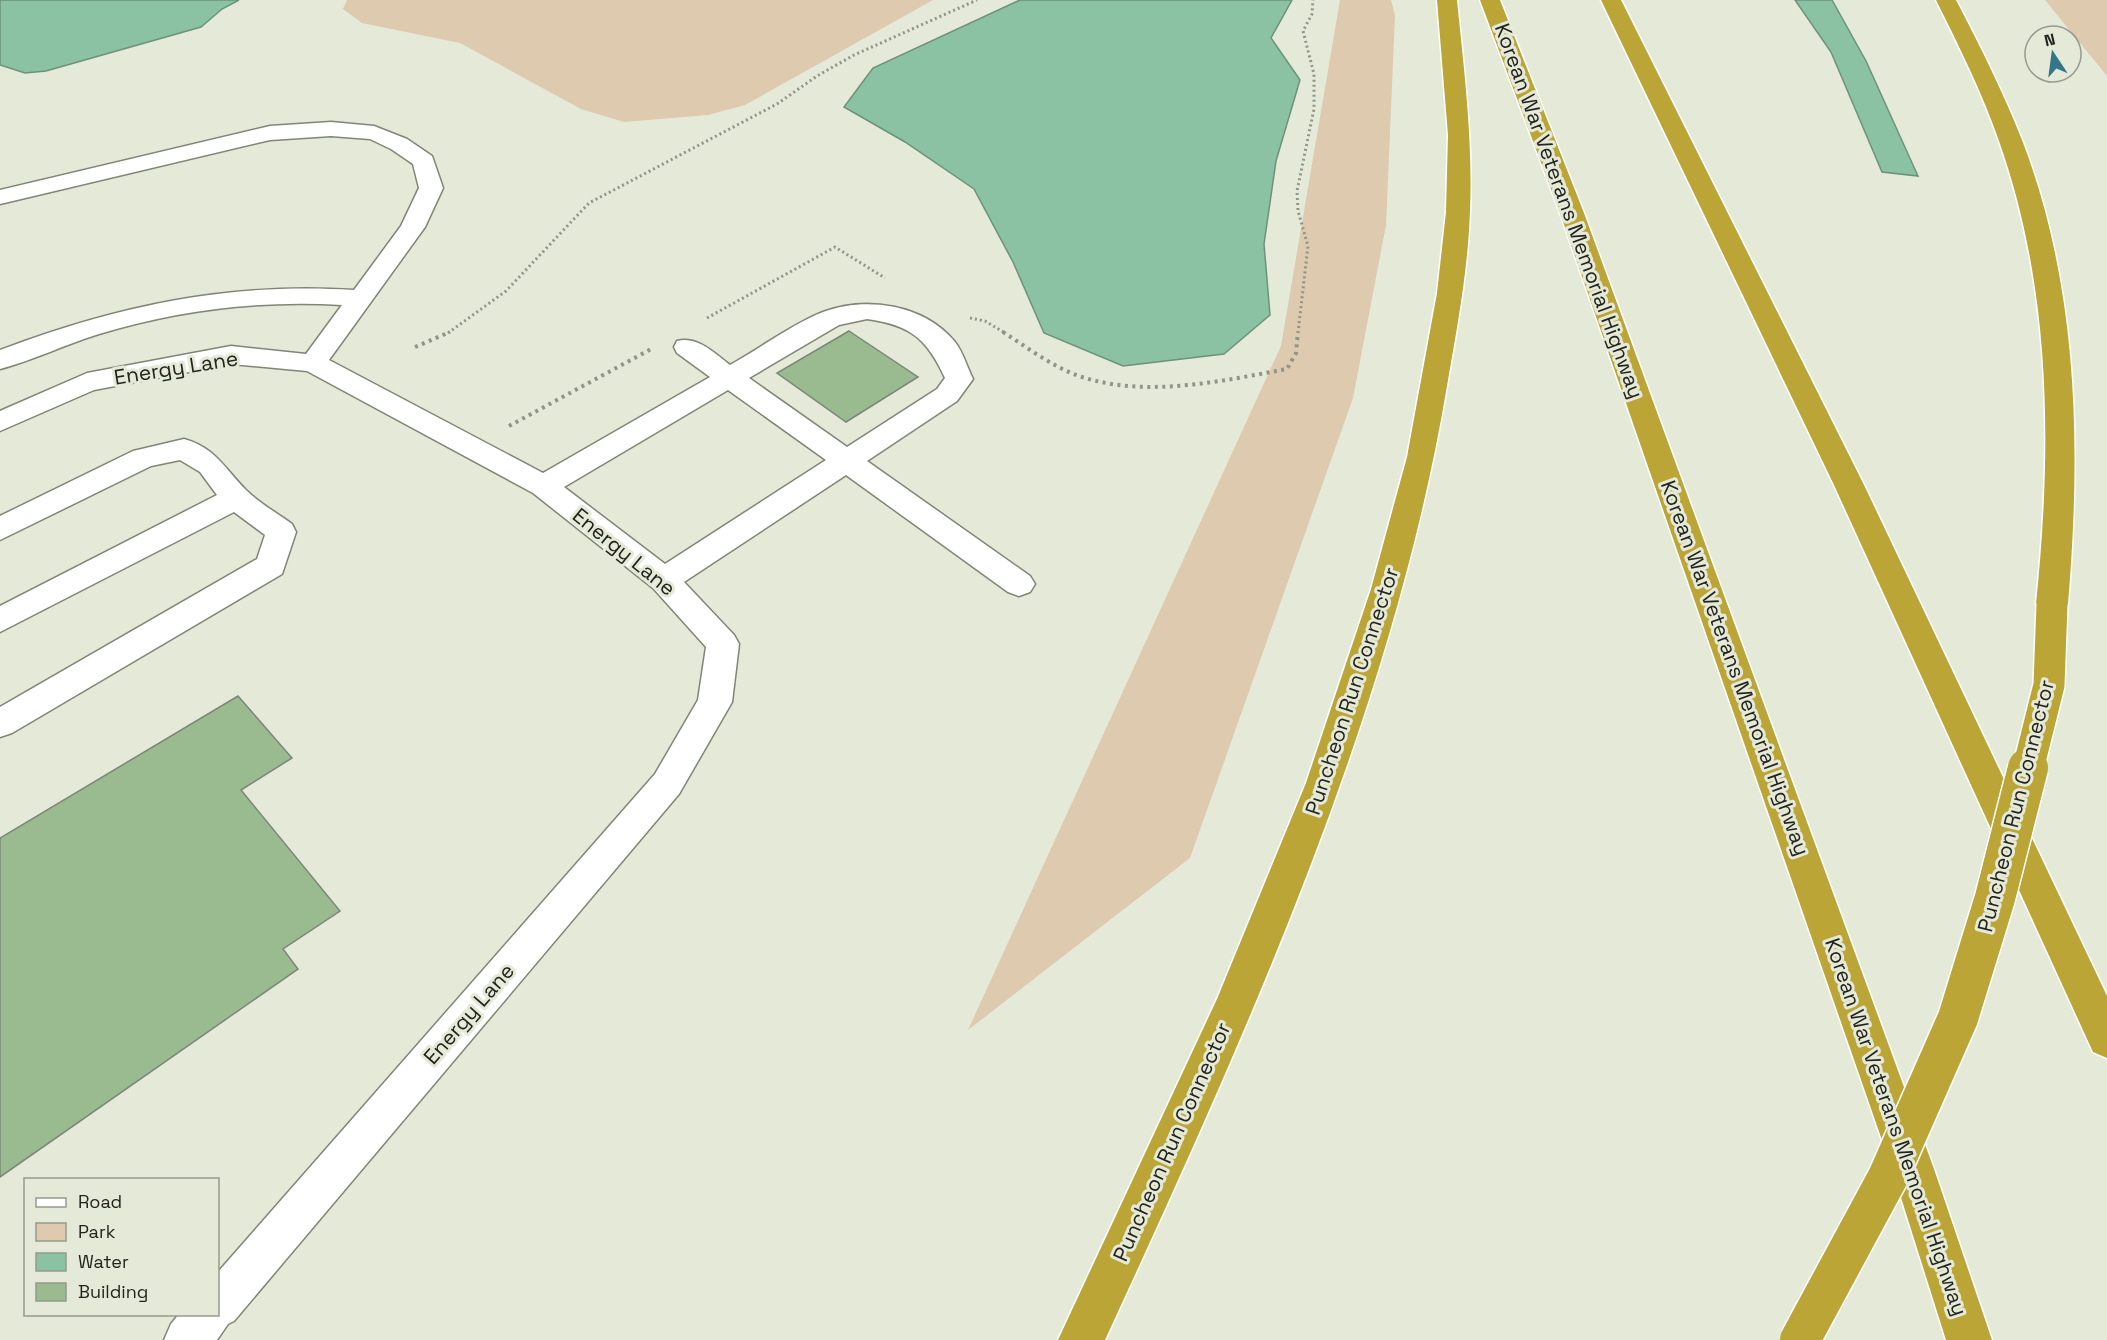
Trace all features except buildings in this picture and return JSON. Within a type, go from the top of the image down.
[{"type":"highway","name":"Puncheon Run Connector","points":[[1081,1340],[1140,1215],[1230,1012],[1316,805],[1388,589],[1421,457],[1450,293],[1458,212],[1459,135],[1447,0]]},
{"type":"highway","name":"Korean War Veterans Memorial Highway","points":[[1490,0],[1572,213],[1910,1157],[1969,1340]]},
{"type":"highway","points":[[1611,0],[1844,475],[2107,1038]]},
{"type":"highway","name":"Puncheon Run Connector","points":[[1800,1340],[1888,1177],[1958,1018],[1995,898],[2049,685],[2052,604],[2061,533],[2063,469],[2061,388],[2046,268],[2014,145],[1981,63],[1946,0]]},
{"type":"highway","points":[[2061,938],[2107,1010]]},
{"type":"lane","points":[[0,197],[270,133],[331,129],[374,133],[399,144],[424,161],[431,188],[413,227],[314,363]]},
{"type":"lane","points":[[0,360],[60,336],[135,314],[229,297],[309,293],[361,298]]},
{"type":"lane","points":[[543,486],[831,318],[867,310],[898,315],[917,325],[944,346],[959,379],[947,395],[664,580]]},
{"type":"lane","points":[[687,347],[1019,584]]},
{"type":"lane","name":"Energy Lane","points":[[0,422],[87,382],[231,355],[314,363],[543,486],[664,580],[723,644],[715,702],[667,784],[219,1304]]},
{"type":"lane","points":[[0,529],[143,458],[183,449],[210,465],[236,498],[281,532],[271,566],[0,723]]},
{"type":"lane","points":[[0,620],[236,498]]},
{"type":"lane","points":[[187,1340],[207,1316]]},
{"type":"path","points":[[416,347],[446,335],[506,291],[589,202],[777,104],[817,76],[854,55],[977,0]]},
{"type":"path","points":[[1233,379],[1287,369],[1296,353],[1308,246],[1298,211],[1297,191],[1314,109],[1314,74],[1304,31],[1312,14],[1313,0]]},
{"type":"green space","points":[[347,0],[933,0],[745,105],[708,115],[624,122],[581,109],[460,43],[362,23],[343,9]]},
{"type":"green space","points":[[1340,0],[1391,0],[1395,15],[1386,225],[1353,398],[1190,858],[968,1030],[1281,346]]},
{"type":"green space","points":[[2045,0],[2107,0],[2107,76],[2083,47],[2083,24],[2065,24]]},
{"type":"water","points":[[0,0],[239,0],[222,9],[201,27],[46,71],[25,73],[0,65]]},
{"type":"water","points":[[1020,0],[1292,0],[1271,38],[1300,80],[1276,161],[1264,244],[1270,315],[1224,354],[1123,366],[1044,333],[1013,262],[974,189],[905,142],[844,107],[873,68]]},
{"type":"water","points":[[1795,0],[1832,0],[1866,61],[1918,176],[1882,172],[1831,52]]}]
